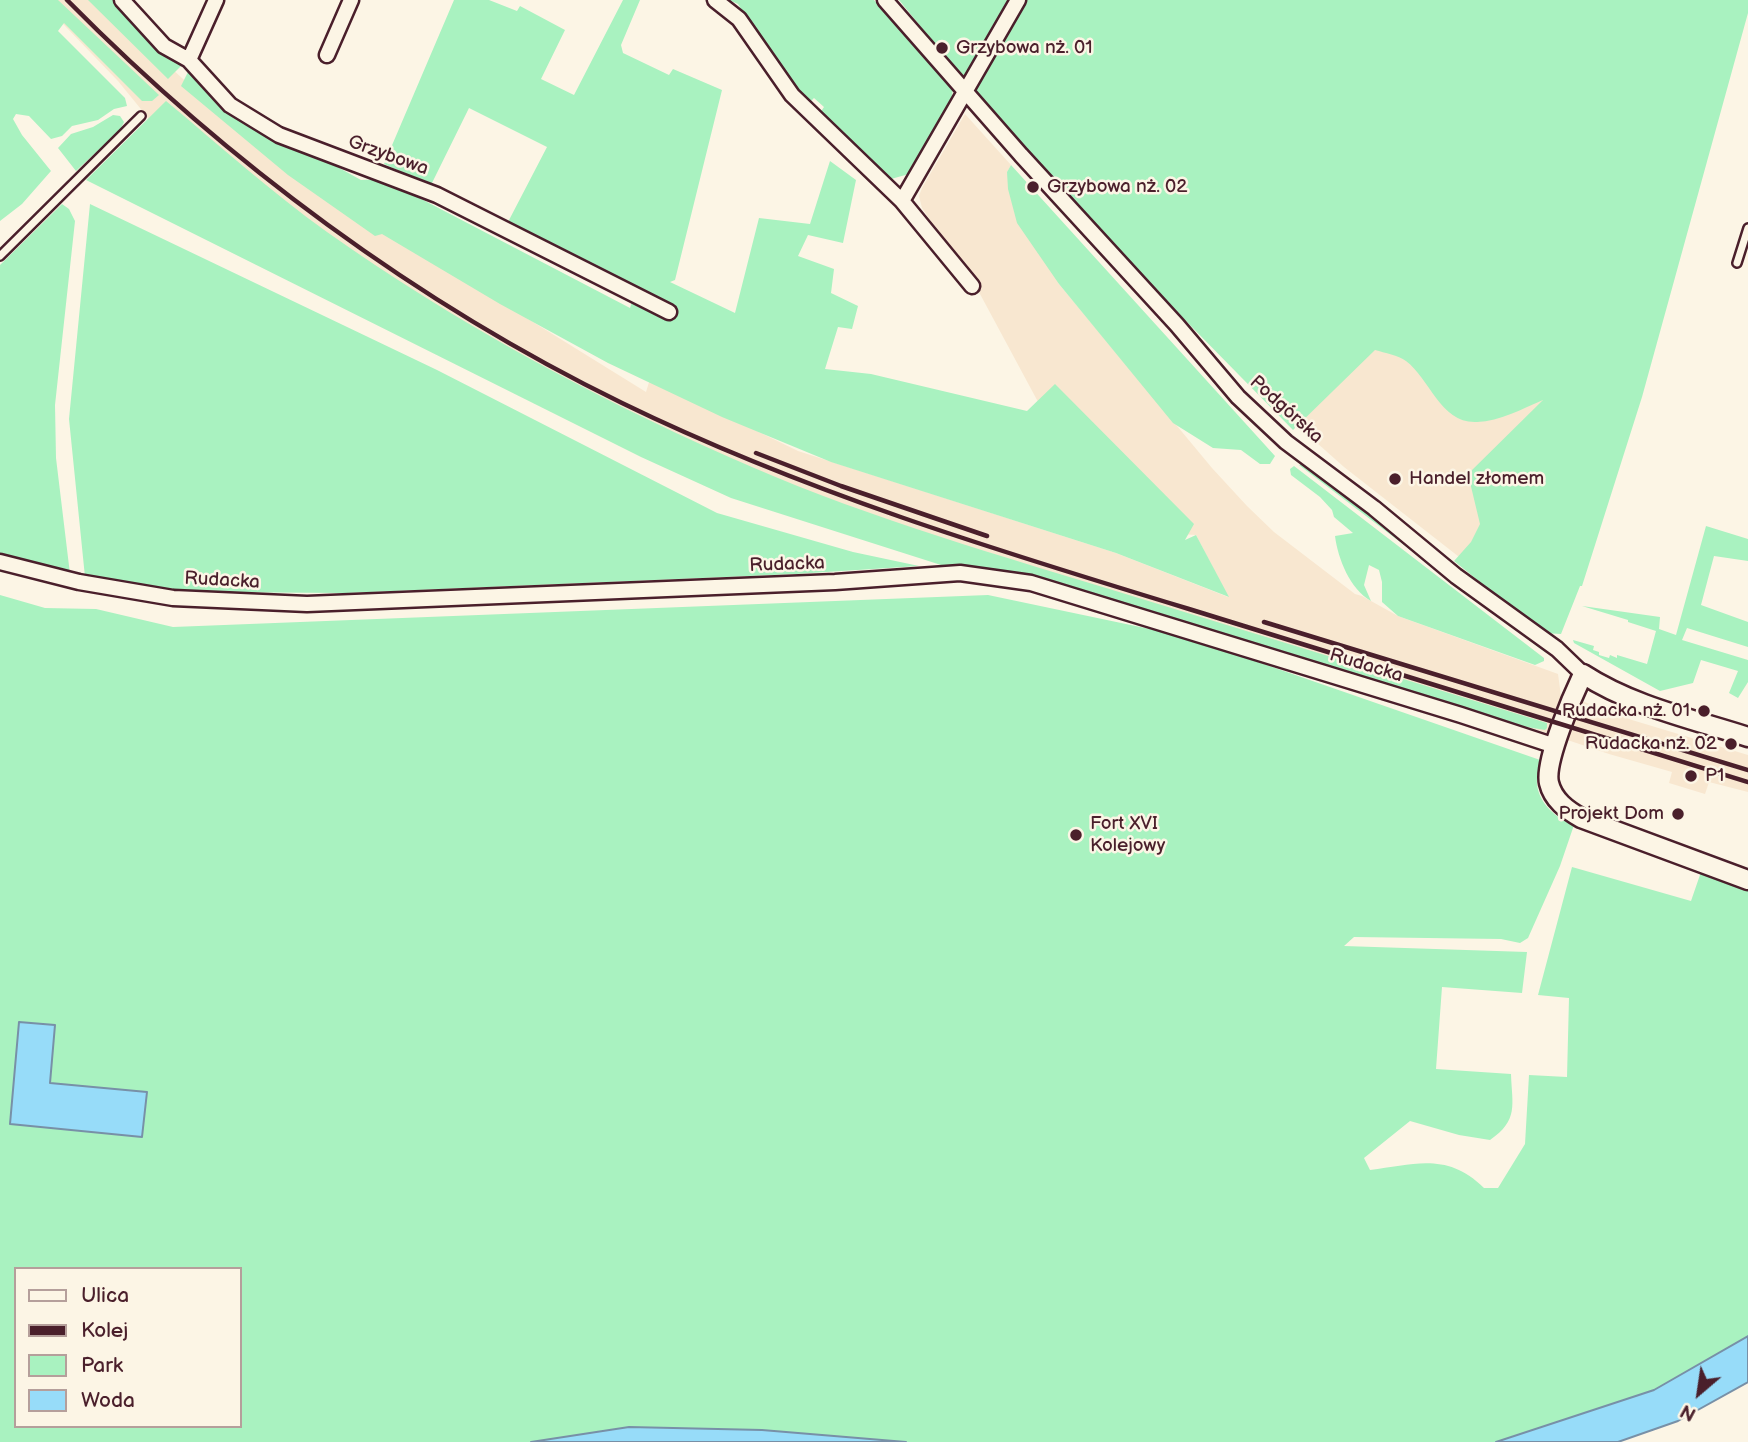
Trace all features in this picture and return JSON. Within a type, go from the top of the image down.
[{"type":"street","name":"Grzybowa","points":[[122,0],[163,46],[189,60],[230,105],[279,135],[438,195],[669,312]]},
{"type":"street","points":[[189,60],[216,0]]},
{"type":"street","points":[[327,55],[351,0]]},
{"type":"street","points":[[715,0],[739,19],[792,95],[902,201],[972,286]]},
{"type":"street","name":"Podgórska","points":[[885,0],[1027,162],[1177,325],[1238,397],[1286,442],[1456,576],[1565,656],[1583,674],[1608,690],[1748,737]]},
{"type":"street","points":[[902,201],[1018,0]]},
{"type":"street","name":"Rudacka","points":[[0,562],[79,582],[173,598],[307,604],[835,582],[960,573],[1031,583],[1555,746]]},
{"type":"street","points":[[1583,674],[1555,746],[1549,770],[1548,782],[1554,797],[1581,818],[1748,880]]},
{"type":"lane","points":[[0,256],[141,116]]},
{"type":"lane","points":[[1737,263],[1748,228]]},
{"type":"shaded area","points":[[40,0],[97,0],[207,101],[370,221],[646,392],[650,379],[798,451],[1116,553],[1228,597],[1196,535],[1163,533],[1044,413],[980,294],[922,208],[919,196],[922,188],[965,114],[1011,165],[1007,172],[1059,284],[1212,468],[1274,532],[1355,594],[1398,616],[1558,674],[1561,696],[1748,755],[1748,792],[1709,782],[1705,794],[1669,783],[1672,772],[808,501],[495,348],[149,119],[118,81]]},
{"type":"shaded area","points":[[1378,307],[1563,393],[1463,560],[1344,467],[1290,419]]},
{"type":"green space","points":[[0,0],[58,0],[159,95],[152,101],[142,101],[64,23],[58,31],[125,98],[127,106],[114,109],[98,120],[72,126],[62,136],[51,139],[29,116],[16,114],[13,119],[22,135],[51,171],[22,204],[0,221]]},
{"type":"green space","points":[[88,0],[113,0],[141,33],[184,63],[168,79]]},
{"type":"green space","points":[[454,0],[489,0],[517,11],[520,6],[565,30],[541,79],[574,95],[623,0],[640,0],[621,45],[623,53],[669,75],[673,69],[722,90],[675,280],[670,282],[735,313],[759,218],[810,224],[830,161],[856,180],[843,243],[808,235],[798,256],[834,269],[831,293],[858,306],[852,329],[838,327],[825,369],[871,374],[1027,411],[1055,384],[1194,524],[1185,540],[1196,535],[1229,597],[1116,553],[831,462],[722,417],[608,363],[500,304],[382,234],[375,236],[288,175],[181,86],[189,70],[205,90],[220,102],[361,180],[383,179],[630,308],[636,289],[508,222],[547,147],[469,108],[431,185],[384,164]]},
{"type":"green space","points":[[729,0],[874,0],[952,87],[952,96],[944,119],[909,174],[891,179],[851,145],[820,113],[824,107],[814,98],[808,104],[766,49],[738,4]]},
{"type":"green space","points":[[899,0],[1748,0],[1748,13],[1642,397],[1582,586],[1561,634],[1543,633],[1454,561],[1471,542],[1480,524],[1468,474],[1543,400],[1494,419],[1465,421],[1445,408],[1406,361],[1375,350],[1293,430],[1184,319],[986,107]]},
{"type":"green space","points":[[166,101],[306,217],[423,296],[574,382],[729,457],[821,495],[915,528],[1547,723],[1547,728],[1545,730],[1521,726],[1037,576],[941,565],[731,498],[641,457],[86,180]]},
{"type":"green space","points":[[113,115],[120,116],[124,122],[120,130],[76,171],[58,148],[71,134],[93,127]]},
{"type":"green space","points":[[1011,165],[1275,456],[1270,464],[1260,464],[1241,450],[1213,448],[1173,423],[1059,284],[1017,223],[1008,189],[1007,172]]},
{"type":"green space","points":[[62,204],[69,209],[75,221],[55,405],[56,458],[70,574],[0,557],[0,265]]},
{"type":"green space","points":[[90,204],[437,370],[717,513],[853,552],[919,566],[796,574],[347,593],[195,592],[85,577],[69,419]]},
{"type":"green space","points":[[1302,464],[1541,646],[1546,653],[1299,465]]},
{"type":"green space","points":[[1294,466],[1544,658],[1544,661],[1535,665],[1398,616],[1382,602],[1379,570],[1369,565],[1364,585],[1371,601],[1364,596],[1346,573],[1335,536],[1353,533],[1334,517],[1332,510],[1320,497],[1291,475],[1290,469]]},
{"type":"green space","points":[[1706,526],[1748,539],[1748,561],[1714,556],[1701,605],[1748,622],[1748,647],[1687,628],[1682,640],[1748,660],[1748,682],[1738,698],[1729,693],[1738,671],[1701,660],[1693,683],[1660,691],[1574,643],[1573,640],[1594,646],[1593,650],[1599,652],[1599,655],[1609,658],[1610,655],[1617,658],[1617,655],[1647,664],[1656,631],[1582,606],[1660,617],[1659,629],[1676,635]]},
{"type":"green space","points":[[0,595],[45,608],[96,609],[173,627],[988,595],[1183,636],[1543,761],[1537,781],[1541,798],[1555,815],[1574,825],[1560,866],[1528,938],[1520,943],[1501,939],[1354,937],[1344,946],[1527,952],[1522,993],[1442,987],[1436,1069],[1511,1074],[1512,1111],[1506,1126],[1490,1140],[1459,1135],[1410,1121],[1364,1158],[1370,1170],[1430,1163],[1457,1169],[1484,1188],[1498,1188],[1525,1144],[1529,1075],[1567,1077],[1569,998],[1538,995],[1572,867],[1691,901],[1701,872],[1748,890],[1748,1336],[1654,1390],[1496,1442],[906,1442],[762,1430],[629,1427],[531,1442],[0,1442]],"holes":[[[20,1022],[55,1025],[50,1083]]]},
{"type":"water","points":[[19,1022],[55,1025],[50,1083],[147,1092],[142,1137],[10,1124]]},
{"type":"water","points":[[1748,1336],[1748,1382],[1678,1421],[1618,1442],[1496,1442],[1654,1390]]},
{"type":"water","points":[[629,1427],[762,1430],[906,1442],[531,1442]]},
{"type":"railway","points":[[67,0],[128,60],[192,117],[328,225],[471,321],[622,403],[761,464],[901,517],[1116,587],[1748,782]]},
{"type":"railway","points":[[756,453],[841,486],[987,536]]},
{"type":"railway","points":[[1264,622],[1748,770]]},
{"type":"place","name":"Grzybowa nż. 01","points":[[942,48]]},
{"type":"place","name":"Grzybowa nż. 02","points":[[1033,187]]},
{"type":"place","name":"Handel złomem","points":[[1395,479]]},
{"type":"place","name":"Rudacka nż. 01","points":[[1704,711]]},
{"type":"place","name":"Rudacka nż. 02","points":[[1731,744]]},
{"type":"place","name":"P1","points":[[1691,776]]},
{"type":"place","name":"Projekt Dom","points":[[1678,814]]},
{"type":"place","name":"Fort XVI Kolejowy","points":[[1076,835]]}]
